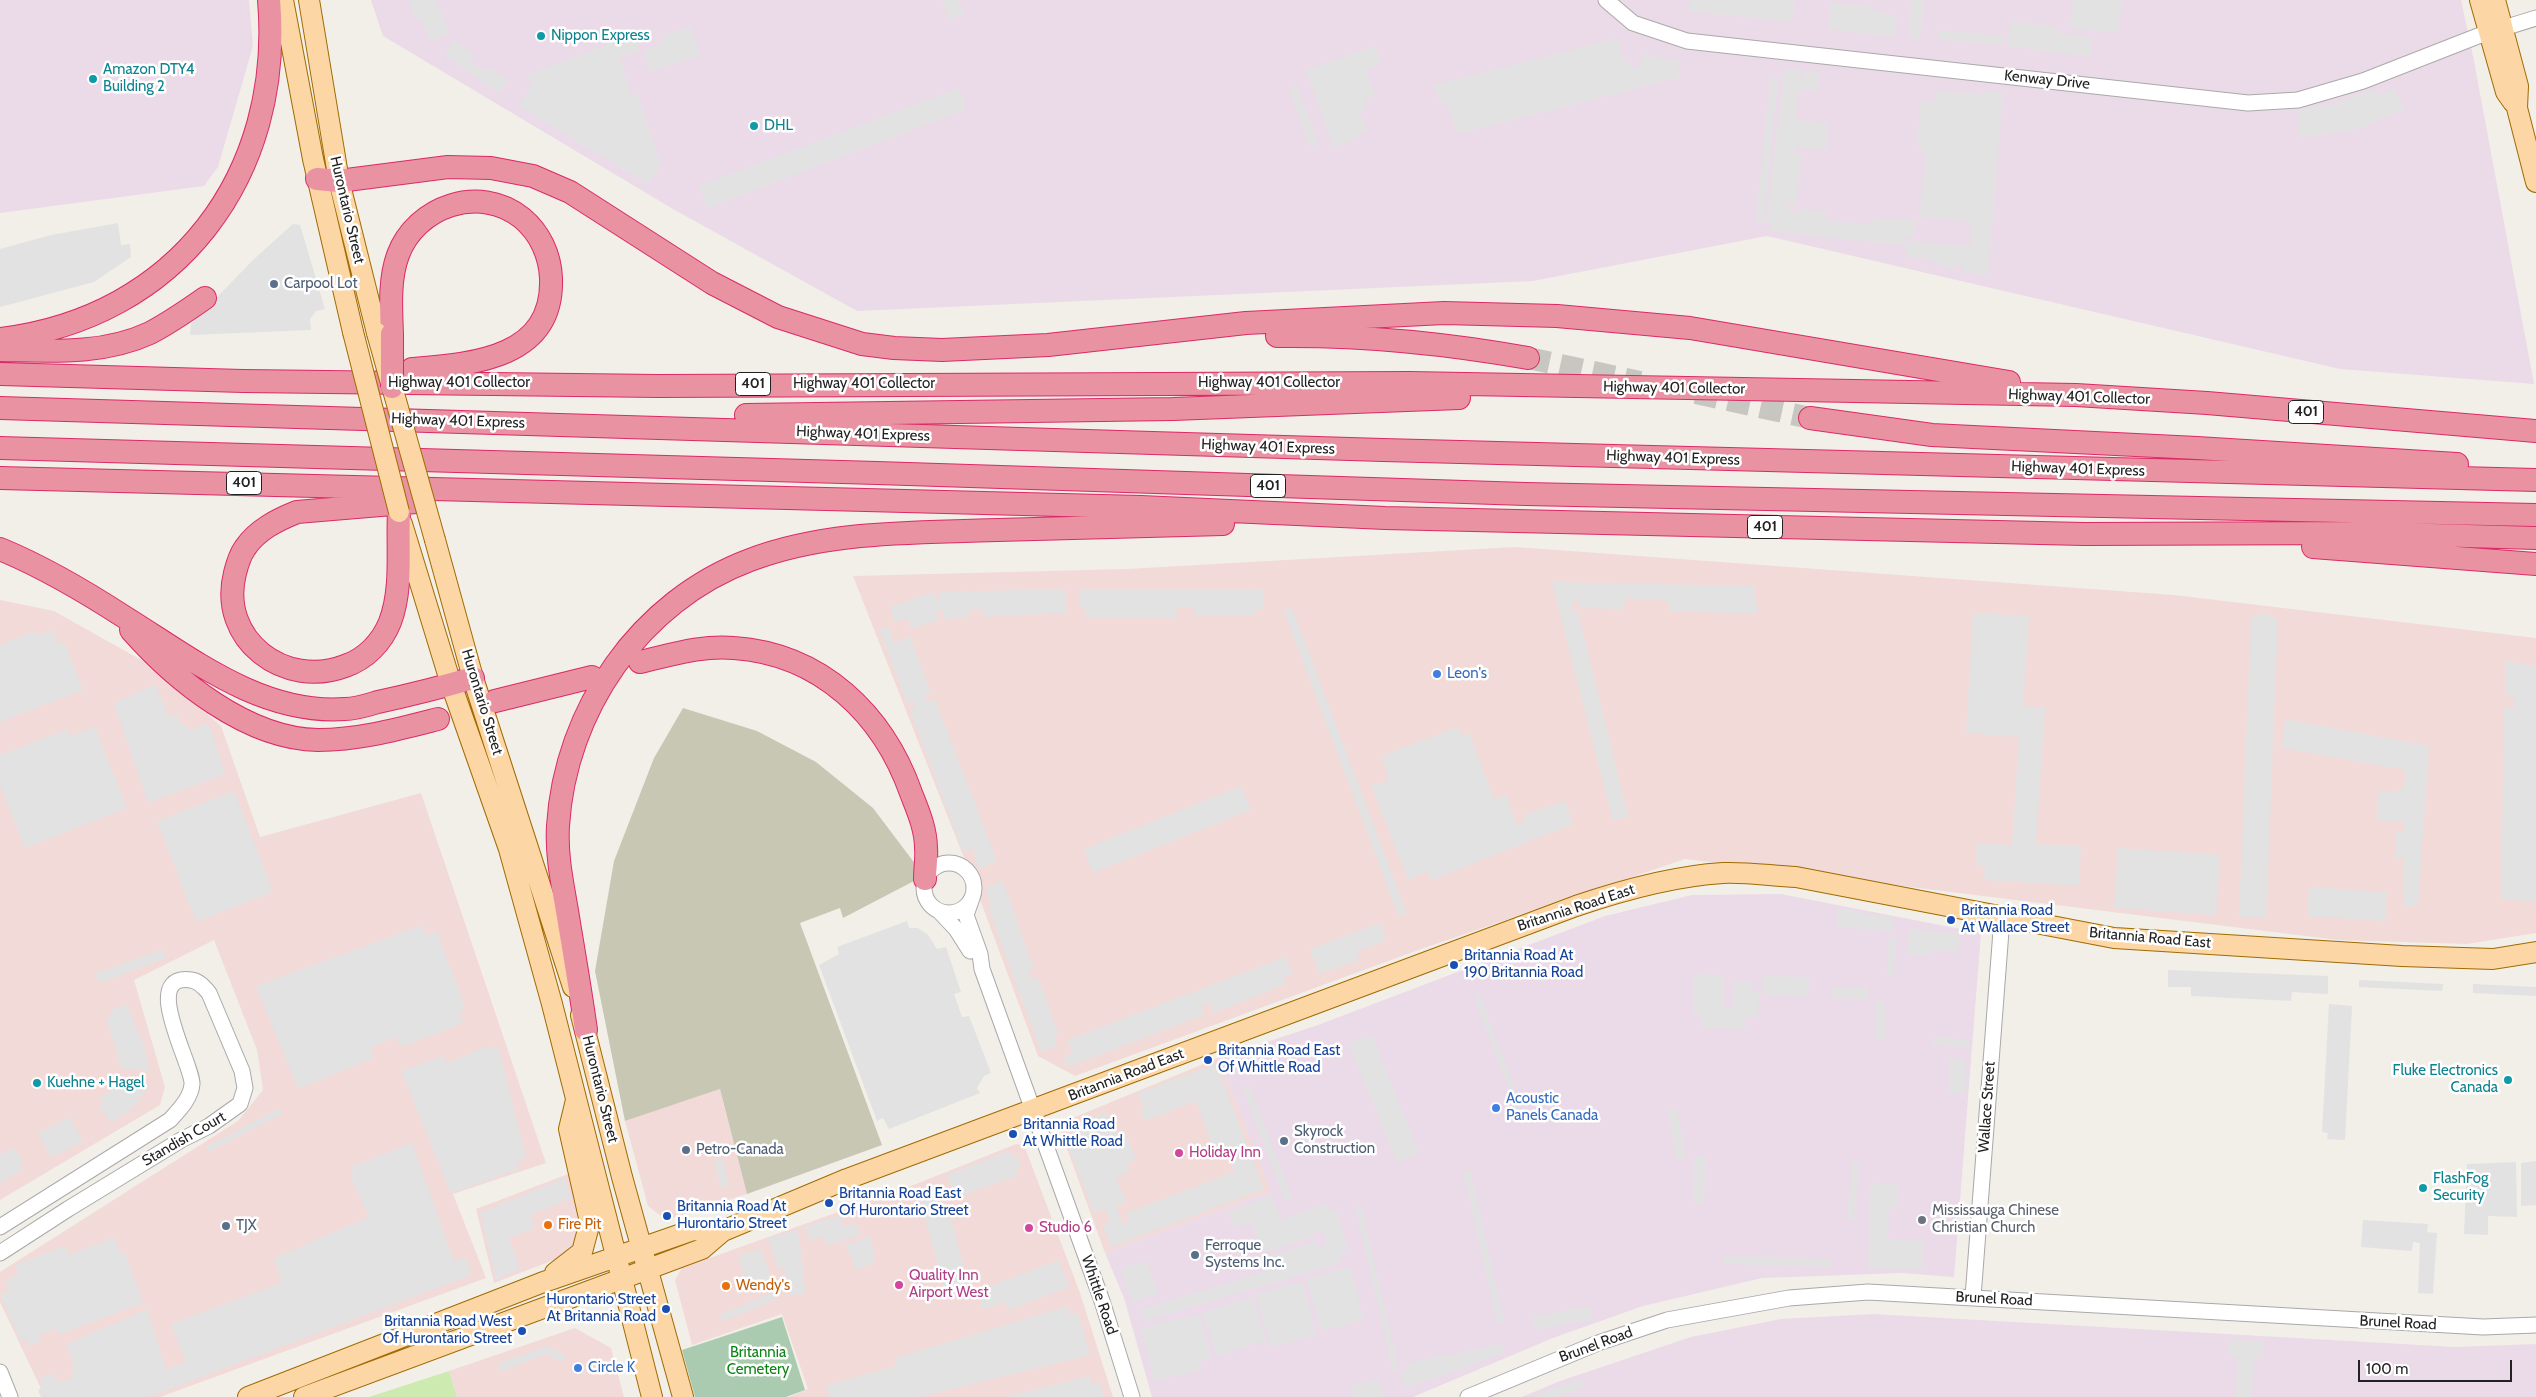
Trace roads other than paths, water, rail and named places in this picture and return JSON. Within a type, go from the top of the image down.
[{"type":"highway","points":[[0,338],[43,332],[110,307],[155,278],[186,250],[208,225],[233,190],[256,134],[266,100],[269,0]]},
{"type":"highway","points":[[328,180],[448,167],[491,168],[533,176],[570,192],[712,283],[778,317],[862,344],[894,348],[942,350],[1048,345],[1143,336],[1246,323],[1444,313],[1557,316],[1690,328],[2076,395]]},
{"type":"highway","points":[[244,381],[305,372],[453,366],[479,362],[502,355],[527,340],[536,328],[549,302],[551,287],[549,259],[536,232],[522,218],[503,207],[487,202],[463,202],[439,209],[421,220],[408,235],[397,256],[384,334],[392,387]]},
{"type":"highway","points":[[0,350],[84,350],[120,343],[150,333],[205,298]]},
{"type":"highway","points":[[1143,336],[1366,337],[1429,342],[1528,358]]},
{"type":"highway","name":"Highway 401 Collector","points":[[0,374],[244,381],[658,386],[1410,383],[2076,395],[2216,404],[2536,431]]},
{"type":"highway","points":[[484,421],[628,417],[1173,410],[1453,399],[1506,386]]},
{"type":"highway","name":"Highway 401 Express","points":[[0,408],[484,421],[1383,450],[2533,480]]},
{"type":"highway","points":[[1810,418],[1932,435],[2196,448],[2459,464],[2533,480]]},
{"type":"highway","name":"401","points":[[0,448],[857,472],[1526,494],[2536,515]]},
{"type":"highway","name":"401","points":[[0,478],[1121,506],[1385,518],[2145,534],[2362,533],[2536,538]]},
{"type":"highway","points":[[399,512],[402,539],[390,622],[380,640],[369,653],[353,663],[332,671],[295,672],[278,665],[260,652],[247,639],[238,622],[232,585],[237,567],[249,543],[259,532],[278,519],[297,512],[341,506],[466,499],[488,490]]},
{"type":"highway","points":[[586,1030],[562,888],[558,849],[561,801],[571,751],[594,698],[620,657],[652,622],[709,580],[750,560],[772,553],[843,538],[990,530],[1385,518]]},
{"type":"highway","points":[[2145,534],[2536,564]]},
{"type":"highway","points":[[0,549],[52,574],[112,609],[199,665],[241,688],[281,702],[314,708],[346,709],[473,678]]},
{"type":"highway","points":[[112,609],[153,655],[186,681],[221,706],[252,724],[276,733],[316,740],[334,739],[389,732],[438,719]]},
{"type":"highway","points":[[640,662],[703,648],[732,647],[754,650],[792,661],[836,686],[868,715],[894,752],[924,830],[926,848],[925,879]]},
{"type":"highway","points":[[495,701],[592,677]]},
{"type":"main road","name":"Hurontario Street","points":[[283,0],[328,180],[384,334]]},
{"type":"main road","name":"Hurontario Street","points":[[309,0],[328,180],[353,332],[399,512]]},
{"type":"main road","points":[[2480,0],[2496,30]]},
{"type":"main road","points":[[2495,0],[2496,30],[2506,92],[2517,108],[2536,182]]},
{"type":"main road","name":"Hurontario Street","points":[[392,387],[473,678],[586,1030],[622,1177],[629,1254],[635,1274],[652,1397]]},
{"type":"main road","name":"Hurontario Street","points":[[402,539],[509,849],[576,1098],[635,1274],[684,1397]]},
{"type":"main road","name":"Britannia Road East","points":[[304,1397],[702,1249],[723,1231],[848,1179],[1582,904],[1615,893],[1686,877],[1748,873],[1796,877],[2114,938],[2360,954],[2493,959],[2536,952]]},
{"type":"main road","points":[[248,1397],[541,1283],[582,1252],[588,1237],[590,1222],[569,1129],[576,1098]]},
{"type":"main road","name":"Britannia Road East","points":[[541,1283],[629,1254],[693,1230],[723,1231]]},
{"type":"street","name":"Kenway Drive","points":[[1606,0],[1633,24],[1687,41],[2248,103],[2298,100],[2363,81],[2496,30],[2536,18]]},
{"type":"street","points":[[941,864],[958,864],[971,876],[974,882],[972,898],[958,912],[940,912],[929,904],[925,896],[925,879],[928,872],[941,864]]},
{"type":"street","name":"Whittle Road","points":[[972,898],[966,915],[980,954],[982,969],[1102,1301],[1132,1397]]},
{"type":"street","name":"Whittle Road","points":[[940,912],[956,929],[982,969]]},
{"type":"street","name":"Wallace Street","points":[[1974,1297],[2002,918]]},
{"type":"street","name":"Standish Court","points":[[0,1228],[170,1120],[188,1096],[192,1081],[189,1066],[173,1026],[167,1003],[173,986],[179,981],[190,980],[201,984],[209,993],[242,1071],[245,1088],[243,1098],[235,1108],[65,1210],[0,1253]]},
{"type":"street","points":[[170,1120],[181,1140]]},
{"type":"street","points":[[54,1192],[65,1210]]},
{"type":"street","name":"Brunel Road","points":[[1468,1397],[1598,1342],[1675,1319],[1789,1298],[1868,1292],[2483,1328],[2536,1324]]},
{"type":"street","points":[[0,1372],[10,1397]]},
{"type":"tunnel","points":[[1528,358],[1640,382]]},
{"type":"tunnel","points":[[1696,393],[1810,418]]},
{"type":"place","name":"Nippon Express","points":[[541,36]]},
{"type":"place","name":"Amazon DTY4 Building 2","points":[[93,79]]},
{"type":"place","name":"DHL","points":[[754,126]]},
{"type":"place","name":"Carpool Lot","points":[[274,284]]},
{"type":"place","name":"Leon's","points":[[1437,674]]},
{"type":"place","name":"Britannia Road At Wallace Street","points":[[1951,920]]},
{"type":"place","name":"Britannia Road At 190 Britannia Road","points":[[1454,965]]},
{"type":"place","name":"Britannia Road East Of Whittle Road","points":[[1208,1060]]},
{"type":"place","name":"Fluke Electronics Canada","points":[[2508,1080]]},
{"type":"place","name":"Kuehne + Hagel","points":[[37,1083]]},
{"type":"place","name":"Acoustic Panels Canada","points":[[1496,1108]]},
{"type":"place","name":"Britannia Road At Whittle Road","points":[[1013,1134]]},
{"type":"place","name":"Skyrock Construction","points":[[1284,1141]]},
{"type":"place","name":"Petro-Canada","points":[[686,1150]]},
{"type":"place","name":"Holiday Inn","points":[[1179,1153]]},
{"type":"place","name":"FlashFog Security","points":[[2423,1188]]},
{"type":"place","name":"Britannia Road East Of Hurontario Street","points":[[829,1203]]},
{"type":"place","name":"Britannia Road At Hurontario Street","points":[[667,1216]]},
{"type":"place","name":"Mississauga Chinese Christian Church","points":[[1922,1220]]},
{"type":"place","name":"Fire Pit","points":[[548,1225]]},
{"type":"place","name":"TJX","points":[[226,1226]]},
{"type":"place","name":"Studio 6","points":[[1029,1228]]},
{"type":"place","name":"Ferroque Systems Inc.","points":[[1195,1255]]},
{"type":"place","name":"Quality Inn Airport West","points":[[899,1285]]},
{"type":"place","name":"Wendy's","points":[[726,1286]]},
{"type":"place","name":"Hurontario Street At Britannia Road","points":[[666,1309]]},
{"type":"place","name":"Britannia Road West Of Hurontario Street","points":[[522,1331]]},
{"type":"place","name":"Circle K","points":[[578,1368]]},
{"type":"park label","name":"Britannia Cemetery","points":[[758,1362]]}]
